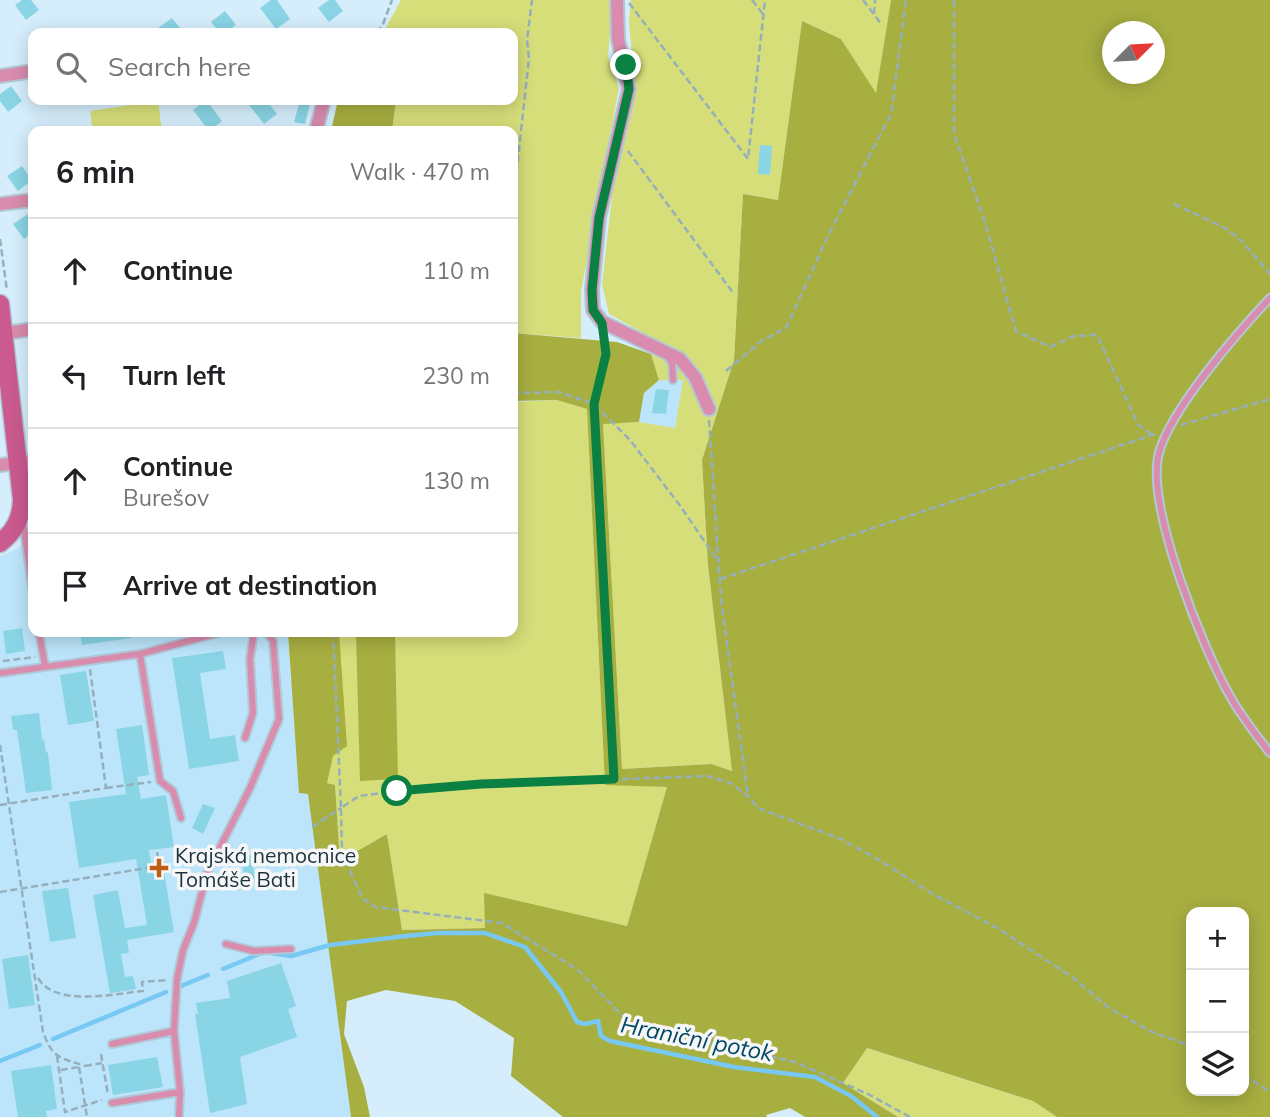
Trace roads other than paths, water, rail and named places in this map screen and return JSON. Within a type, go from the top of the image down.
[{"type":"street","points":[[617,0],[618,38],[629,89],[599,218],[592,290],[593,310],[602,323],[680,359],[695,377],[709,409]]},
{"type":"street","points":[[0,76],[28,72]]},
{"type":"street","points":[[317,126],[323,105]]},
{"type":"street","points":[[0,204],[28,201]]},
{"type":"street","points":[[0,304],[2,333],[26,462],[22,509],[16,527],[0,543]]},
{"type":"street","points":[[2,333],[28,330]]},
{"type":"street","points":[[0,465],[26,462]]},
{"type":"lane","points":[[1270,298],[1202,379],[1168,429],[1158,455],[1158,488],[1167,536],[1185,594],[1230,697],[1270,753]]},
{"type":"lane","points":[[664,351],[672,362],[673,380]]},
{"type":"lane","points":[[22,509],[28,555]]},
{"type":"lane","points":[[40,637],[45,666]]},
{"type":"lane","points":[[0,673],[140,654],[203,637]]},
{"type":"lane","points":[[245,738],[253,713],[250,659],[253,637]]},
{"type":"lane","points":[[179,1117],[180,1092],[174,1031],[177,979],[183,950],[194,923],[207,873],[250,788],[279,719],[273,641],[270,637]]},
{"type":"lane","points":[[140,654],[160,781],[173,791],[181,818]]},
{"type":"lane","points":[[226,944],[254,951],[291,949]]},
{"type":"lane","points":[[112,1044],[174,1031]]},
{"type":"lane","points":[[112,1103],[180,1092]]},
{"type":"waterway","name":"Hraniční potok","points":[[223,969],[264,952],[291,956],[330,945],[438,933],[485,933],[525,947],[561,992],[577,1022],[585,1024],[598,1021],[601,1036],[610,1041],[734,1067],[815,1077],[851,1096],[877,1117]]},
{"type":"waterway","name":"Hraniční potok","points":[[181,986],[208,975]]},
{"type":"waterway","name":"Hraniční potok","points":[[53,1039],[166,992]]},
{"type":"waterway","name":"Hraniční potok","points":[[0,1061],[40,1045]]},
{"type":"place","name":"Krajská nemocnice Tomáše Bati","points":[[159,868]]}]
